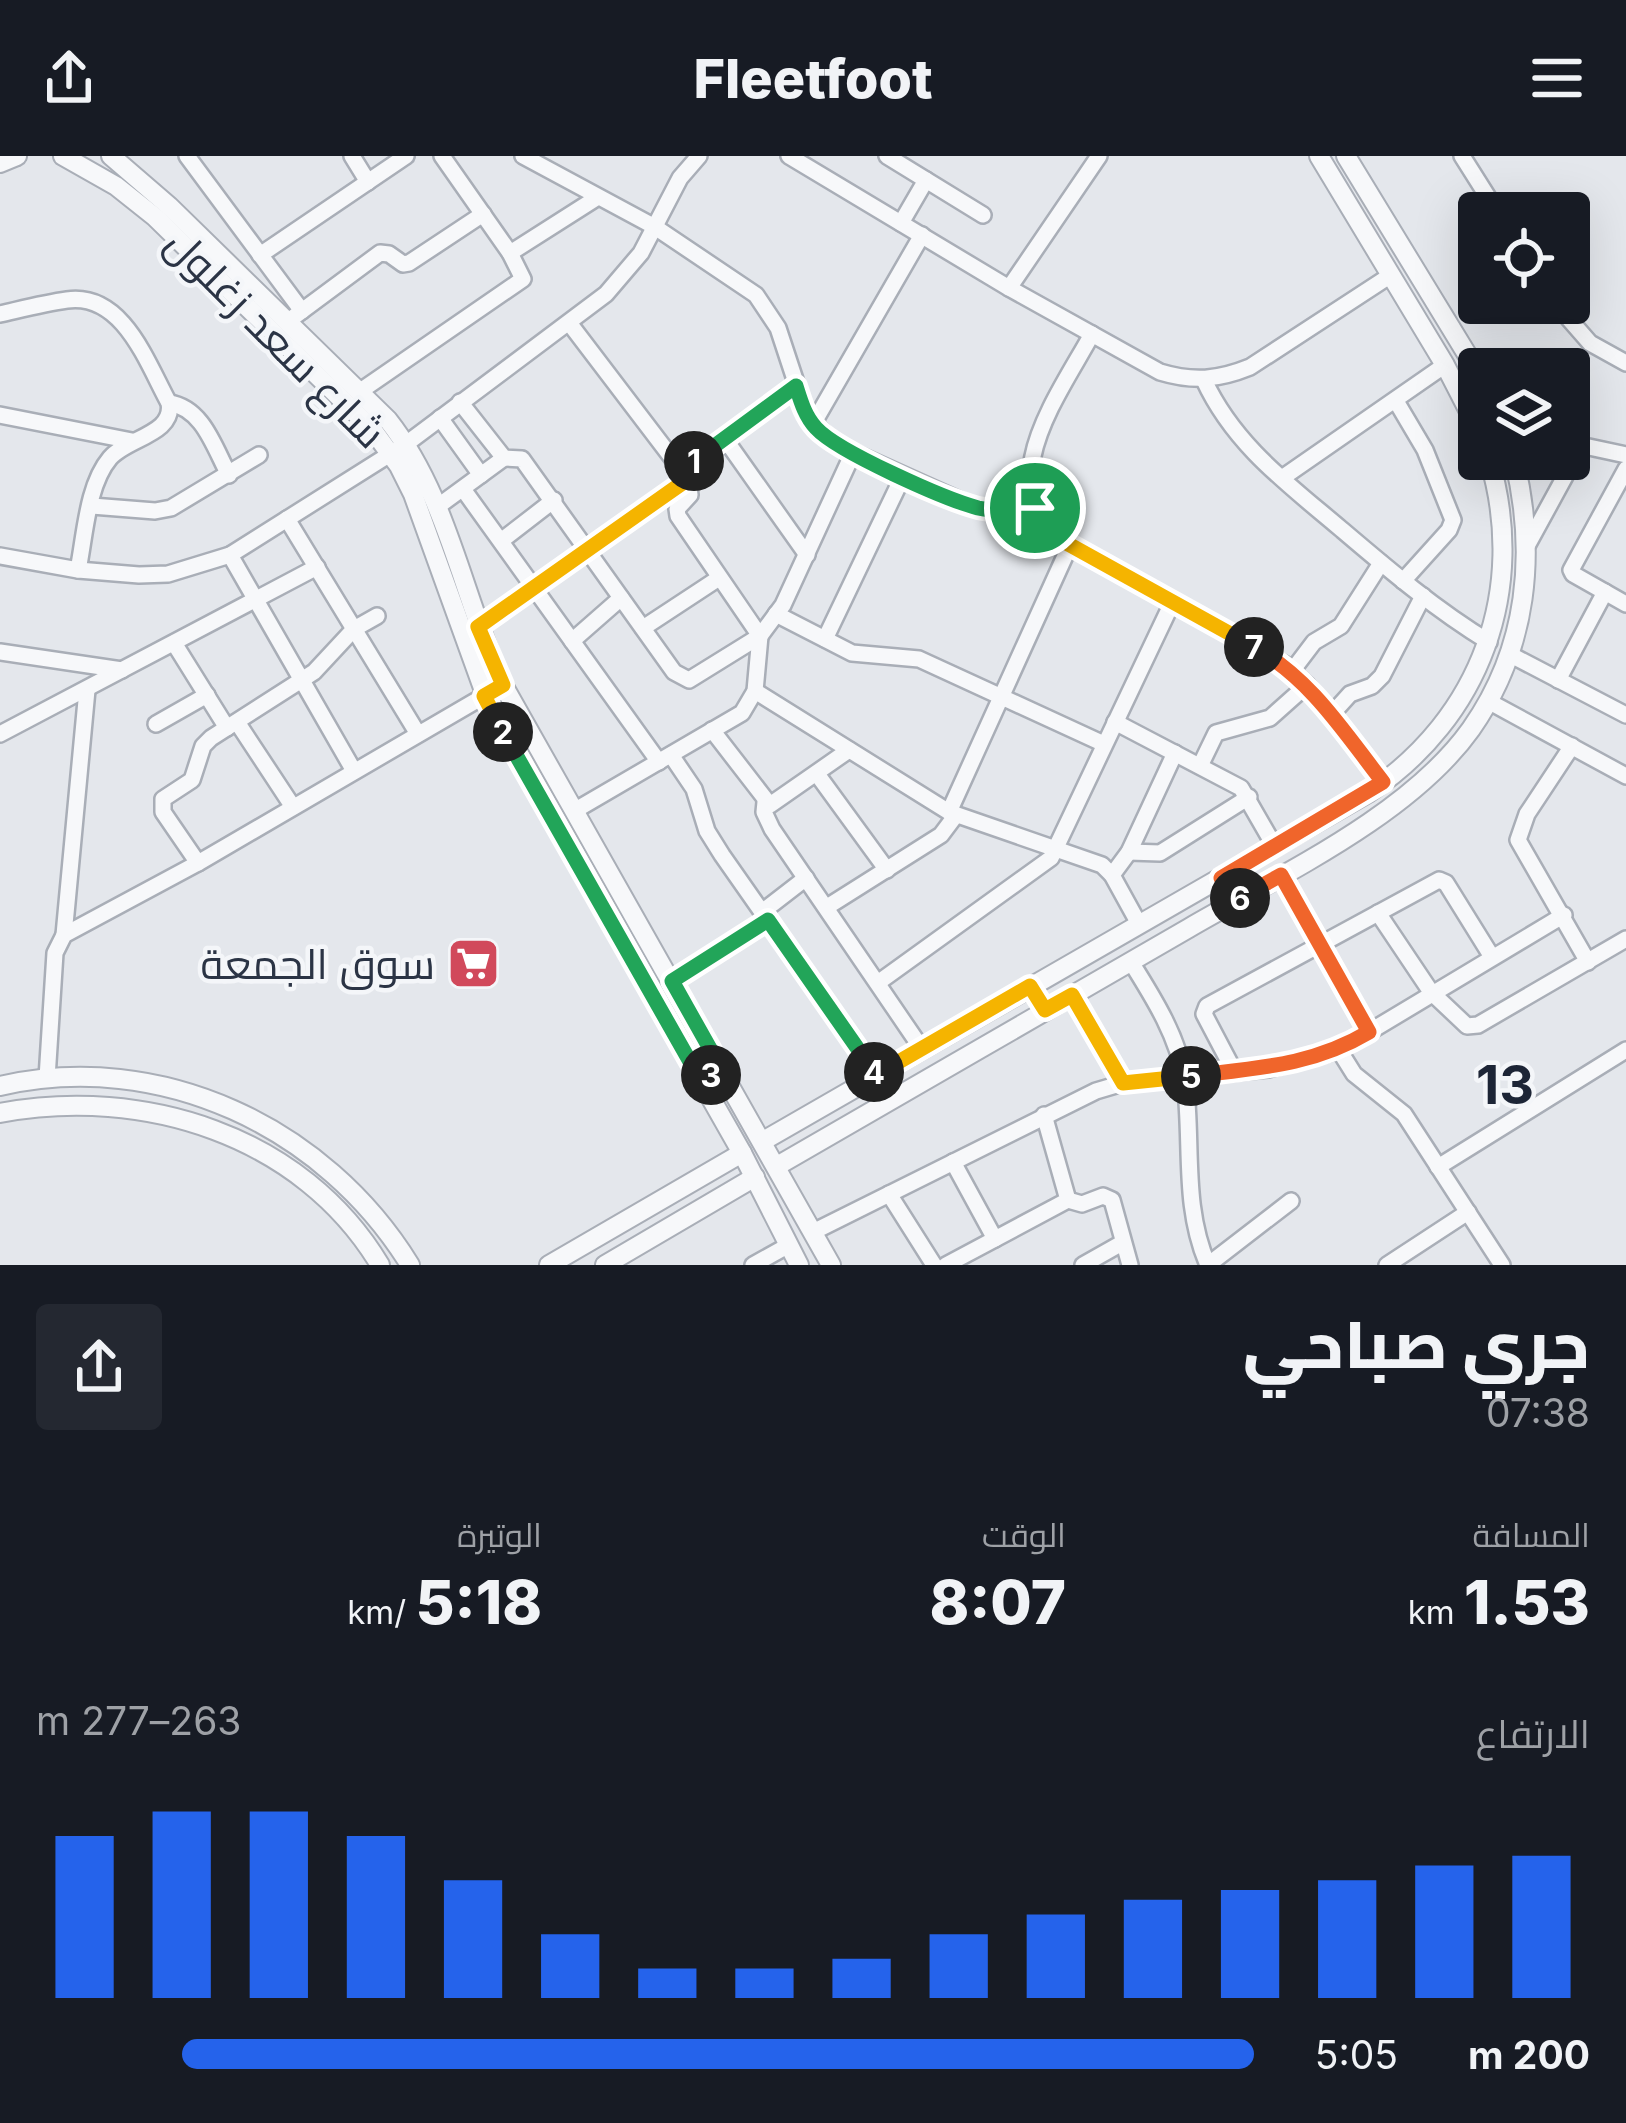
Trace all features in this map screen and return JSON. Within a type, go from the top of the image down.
[{"type":"street","points":[[0,164],[17,156]]},
{"type":"street","name":"شارع سعد زغلول","points":[[63,156],[116,186],[155,218],[372,429],[398,448],[484,696],[742,1153],[800,1265]]},
{"type":"street","name":"شارع سعد زغلول","points":[[111,156],[294,316],[359,392],[437,507],[503,685],[831,1265]]},
{"type":"street","points":[[189,156],[260,255],[294,316],[380,253],[410,263],[483,214]]},
{"type":"street","points":[[352,156],[368,182]]},
{"type":"street","points":[[260,255],[406,156]]},
{"type":"street","points":[[359,392],[520,283],[523,274],[442,156]]},
{"type":"street","points":[[523,156],[655,227],[756,295],[778,328],[813,424],[835,444],[975,507],[1035,508]]},
{"type":"street","points":[[542,167],[559,156]]},
{"type":"street","points":[[0,556],[78,570],[168,574],[230,555],[398,448],[570,324],[625,275],[680,178],[699,156]]},
{"type":"street","points":[[789,156],[1160,372],[1204,380],[1250,367],[1391,275]]},
{"type":"street","points":[[887,156],[983,215]]},
{"type":"street","points":[[1009,288],[1099,156]]},
{"type":"street","points":[[1319,156],[1458,391]]},
{"type":"street","points":[[1462,156],[1485,192]]},
{"type":"street","points":[[1334,181],[1350,162],[1463,348]]},
{"type":"street","points":[[901,223],[926,180]]},
{"type":"street","points":[[510,253],[598,196]]},
{"type":"street","points":[[813,424],[922,236]]},
{"type":"street","points":[[0,314],[69,299],[100,304],[124,325],[169,403],[166,423],[109,459],[97,480],[78,570]]},
{"type":"street","points":[[570,324],[684,475],[690,495],[677,509],[678,516],[760,635],[755,691],[742,713],[574,811]]},
{"type":"street","points":[[1574,324],[1591,343],[1626,363]]},
{"type":"street","points":[[1092,334],[1034,450],[1029,469],[1035,508],[1055,536],[1292,670],[1383,782]]},
{"type":"street","points":[[1282,478],[1444,365]]},
{"type":"street","points":[[1204,380],[1235,434],[1282,478],[1403,581],[1489,642]]},
{"type":"street","points":[[478,627],[535,590],[796,386]]},
{"type":"street","points":[[1396,401],[1425,450],[1453,520],[1403,581]]},
{"type":"street","points":[[460,402],[504,458]]},
{"type":"street","points":[[169,403],[180,404],[198,418],[229,475]]},
{"type":"street","points":[[0,415],[132,441]]},
{"type":"street","points":[[440,418],[481,475]]},
{"type":"street","points":[[725,439],[807,555]]},
{"type":"street","points":[[1590,450],[1626,454]]},
{"type":"street","points":[[437,507],[504,458],[522,459],[674,672],[689,680],[760,635],[776,614],[853,453]]},
{"type":"street","points":[[92,506],[163,511],[259,455]]},
{"type":"street","points":[[1626,470],[1571,570],[1626,604]]},
{"type":"street","points":[[825,639],[903,476]]},
{"type":"street","points":[[763,1141],[1383,782],[1440,730],[1468,688],[1489,642],[1502,592],[1504,540],[1494,480]]},
{"type":"street","points":[[777,1166],[1281,875],[1406,797],[1452,754],[1488,701],[1509,654],[1522,609],[1528,546],[1522,480]]},
{"type":"street","points":[[1528,546],[1560,480]]},
{"type":"street","points":[[463,489],[572,641],[694,789],[706,830],[876,1075]]},
{"type":"street","points":[[501,542],[554,500]]},
{"type":"street","points":[[287,519],[418,734]]},
{"type":"street","points":[[827,907],[941,835],[1070,545]]},
{"type":"street","points":[[230,555],[354,771]]},
{"type":"street","points":[[1292,670],[1306,649],[1341,626],[1381,563]]},
{"type":"street","points":[[0,734],[317,567]]},
{"type":"street","points":[[643,628],[719,578]]},
{"type":"street","points":[[1558,680],[1605,592]]},
{"type":"street","points":[[1331,715],[1350,694],[1372,686],[1382,676],[1423,596]]},
{"type":"street","points":[[572,641],[622,598]]},
{"type":"street","points":[[879,982],[1043,867],[1058,848],[1174,601]]},
{"type":"street","points":[[776,614],[868,657],[919,659],[1104,744]]},
{"type":"street","points":[[198,863],[161,803],[192,780],[203,746],[302,681],[354,629],[377,616]]},
{"type":"street","points":[[174,643],[207,695],[293,807]]},
{"type":"street","points":[[0,652],[123,670]]},
{"type":"street","points":[[1509,654],[1626,715]]},
{"type":"street","points":[[64,935],[198,863],[503,685]]},
{"type":"street","points":[[1200,766],[1216,734],[1270,718],[1307,685]]},
{"type":"street","points":[[47,1078],[55,953],[64,935],[87,690]]},
{"type":"street","points":[[755,691],[953,814],[1102,865],[1139,924]]},
{"type":"street","points":[[156,724],[207,695]]},
{"type":"street","points":[[1488,701],[1626,776]]},
{"type":"street","points":[[1115,722],[1234,783],[1249,796],[1275,848]]},
{"type":"street","points":[[712,730],[765,802],[767,822],[922,1048]]},
{"type":"street","points":[[1572,746],[1518,840],[1588,962]]},
{"type":"street","points":[[765,802],[776,803],[849,750]]},
{"type":"street","points":[[1112,875],[1129,852],[1175,753]]},
{"type":"street","points":[[817,774],[887,870]]},
{"type":"street","points":[[1129,852],[1160,854],[1249,796]]},
{"type":"street","points":[[1281,875],[1369,1032]]},
{"type":"street","points":[[672,981],[765,916],[806,878]]},
{"type":"street","points":[[1221,878],[1234,902]]},
{"type":"street","points":[[1234,1071],[1204,1009],[1432,884],[1446,883],[1492,957]]},
{"type":"street","points":[[1378,913],[1431,992],[1459,1022],[1478,1025],[1626,940]]},
{"type":"street","points":[[814,1231],[1082,1096],[1123,1083],[1286,1066],[1339,1050],[1564,915]]},
{"type":"street","points":[[1131,962],[1162,1017],[1184,1076],[1193,1220],[1208,1265],[1291,1201]]},
{"type":"street","points":[[1030,986],[1045,1010]]},
{"type":"street","points":[[1072,995],[1123,1083]]},
{"type":"street","points":[[1339,1050],[1354,1074],[1404,1114],[1502,1265]]},
{"type":"street","points":[[1438,1167],[1626,1050]]},
{"type":"street","points":[[701,1081],[722,1070]]},
{"type":"street","points":[[0,1086],[47,1078],[99,1077],[200,1096],[274,1129],[308,1151],[353,1190],[410,1265]]},
{"type":"street","points":[[0,1113],[103,1104],[142,1108],[219,1130],[288,1169],[320,1194],[380,1265]]},
{"type":"street","points":[[1045,1115],[1068,1201]]},
{"type":"street","points":[[805,1116],[821,1140]]},
{"type":"street","points":[[549,1265],[742,1153]]},
{"type":"street","points":[[953,1162],[995,1239]]},
{"type":"street","points":[[604,1265],[755,1177]]},
{"type":"street","points":[[889,1194],[934,1265]]},
{"type":"street","points":[[946,1265],[1068,1201],[1082,1204],[1108,1197],[1130,1265]]},
{"type":"street","points":[[1388,1265],[1468,1212]]},
{"type":"street","points":[[1083,1265],[1122,1244]]},
{"type":"street","points":[[753,1265],[789,1245]]},
{"type":"place","name":"سوق الجمعة","points":[[474,964]]},
{"type":"district","name":"13","points":[[1505,1085]]},
{"type":"route","points":[[796,386],[807,416],[835,444],[975,507],[1035,508],[1055,536],[1284,664],[1307,685],[1383,782],[1221,878],[1234,902],[1281,875],[1369,1032],[1339,1050],[1304,1062],[1123,1083],[1072,995],[1045,1010],[1030,986],[876,1075],[768,920],[672,981],[722,1070],[701,1081],[492,713],[484,696],[503,685],[478,627],[688,479],[680,471],[796,386]]}]
